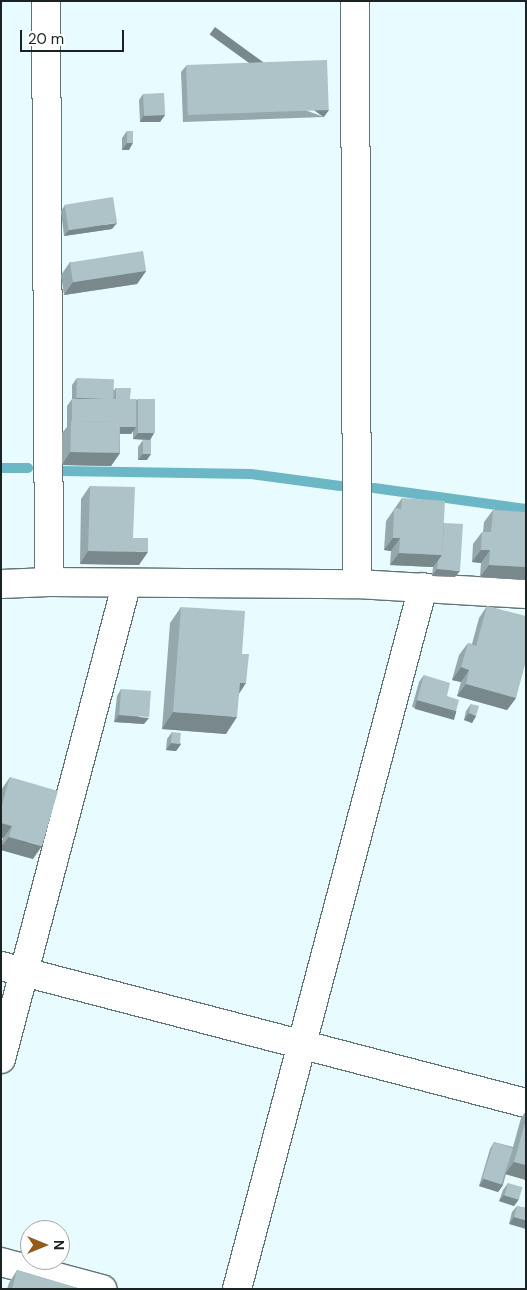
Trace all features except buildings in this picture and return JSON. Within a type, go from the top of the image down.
[{"type":"street","points":[[46,1],[49,582]]},
{"type":"street","points":[[355,1],[357,584]]},
{"type":"street","points":[[1,584],[49,582],[357,584],[526,594]]},
{"type":"street","points":[[1,1059],[13,969],[127,583]]},
{"type":"street","points":[[237,1289],[300,1043],[423,587]]},
{"type":"street","points":[[13,969],[526,1103]]},
{"type":"street","points":[[1,1262],[102,1289]]},
{"type":"waterway","points":[[1,468],[28,468]]},
{"type":"waterway","points":[[61,471],[251,474],[340,486]]},
{"type":"waterway","points":[[374,488],[526,509]]}]
